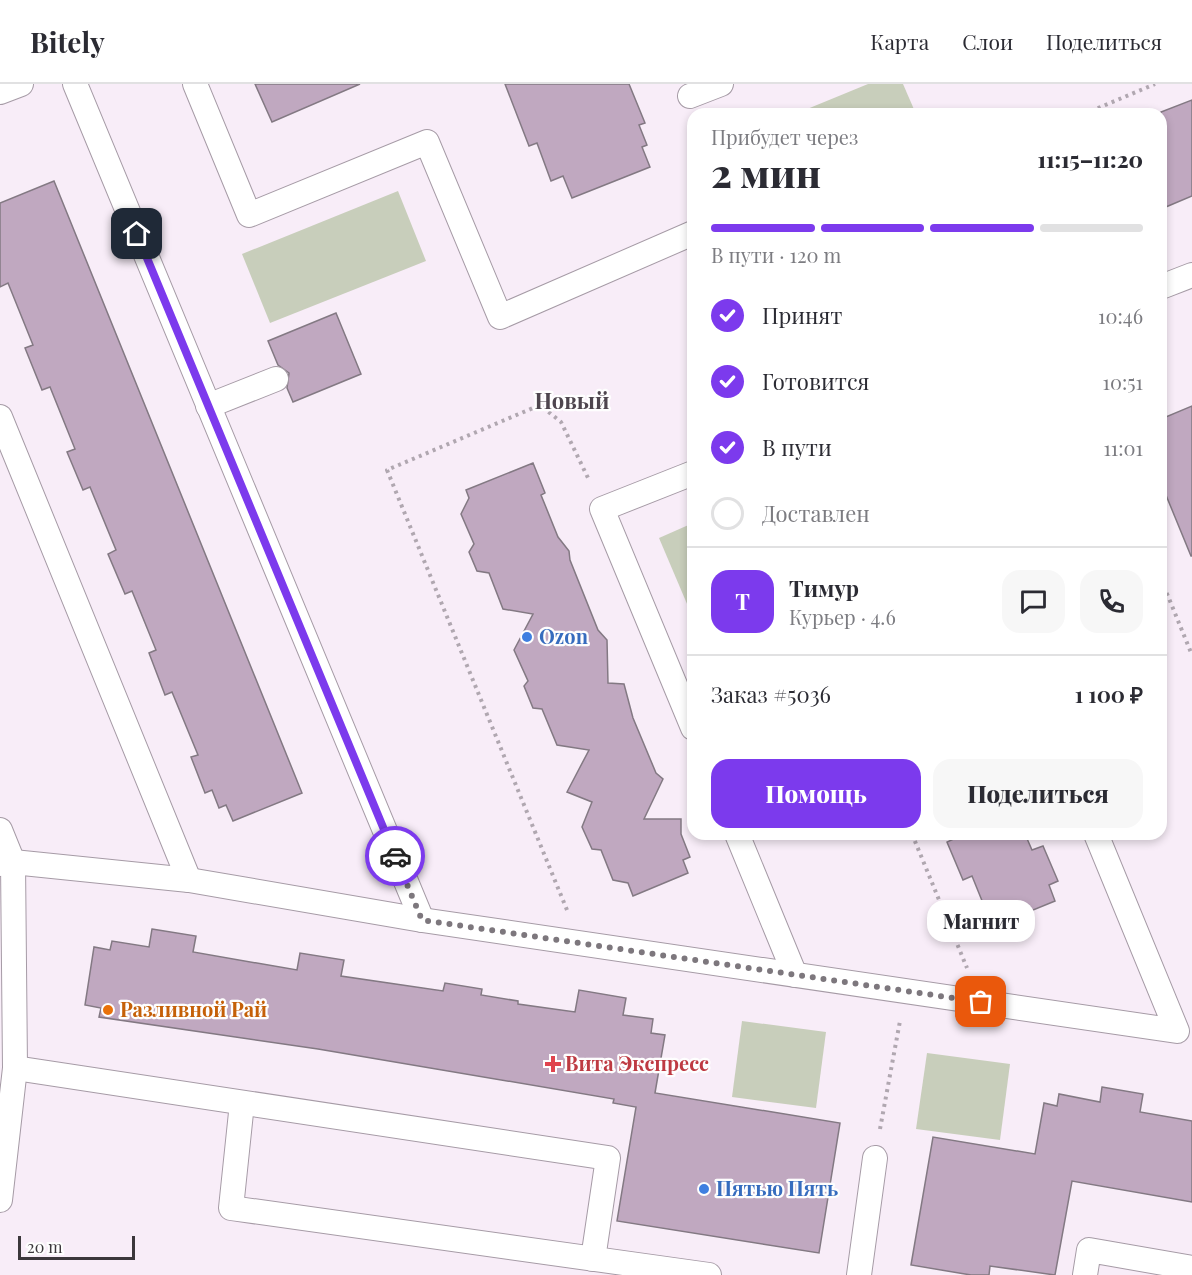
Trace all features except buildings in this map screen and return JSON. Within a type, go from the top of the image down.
[{"type":"lane","points":[[0,92],[21,84]]},
{"type":"lane","points":[[75,84],[422,920]]},
{"type":"lane","points":[[195,84],[249,215],[427,142],[500,317],[687,236]]},
{"type":"lane","points":[[690,98],[721,84]]},
{"type":"lane","points":[[1167,285],[1192,275]]},
{"type":"lane","points":[[208,406],[276,379]]},
{"type":"lane","points":[[0,417],[189,880]]},
{"type":"lane","points":[[687,475],[602,509],[687,714]]},
{"type":"lane","points":[[0,830],[6,863],[15,1068],[0,1200]]},
{"type":"lane","points":[[739,840],[795,975]]},
{"type":"lane","points":[[1099,840],[1185,1032]]},
{"type":"lane","points":[[6,863],[189,880],[422,920],[1185,1032]]},
{"type":"lane","points":[[15,1068],[608,1158],[593,1259]]},
{"type":"lane","points":[[242,1103],[231,1208],[709,1275]]},
{"type":"lane","points":[[859,1275],[875,1158]]},
{"type":"lane","points":[[1085,1275],[1089,1250],[1192,1268]]},
{"type":"path","points":[[1098,108],[1155,84]]},
{"type":"path","points":[[581,944],[387,470],[540,405],[561,422],[602,509]]},
{"type":"path","points":[[1167,594],[1192,655]]},
{"type":"path","points":[[914,840],[981,1002]]},
{"type":"path","points":[[875,1158],[905,991]]},
{"type":"green space","points":[[868,84],[903,84],[913,108],[810,108]]},
{"type":"green space","points":[[398,191],[426,261],[270,323],[242,254]]},
{"type":"green space","points":[[687,526],[687,604],[659,538]]},
{"type":"green space","points":[[742,1021],[826,1032],[816,1108],[732,1097]]},
{"type":"green space","points":[[927,1053],[1010,1064],[1000,1140],[916,1129]]},
{"type":"way so far","points":[[395,856],[422,920],[981,1002]]},
{"type":"place","name":"Ozon","points":[[527,637]]},
{"type":"place","name":"Магнит","points":[[981,1002]]},
{"type":"place","name":"Разливной Рай","points":[[108,1010]]},
{"type":"place","name":"Вита Экспресс","points":[[553,1064]]},
{"type":"place","name":"Пятью Пять","points":[[704,1189]]},
{"type":"district","name":"Новый","points":[[572,401]]},
{"type":"route","points":[[137,234],[395,856]]}]
